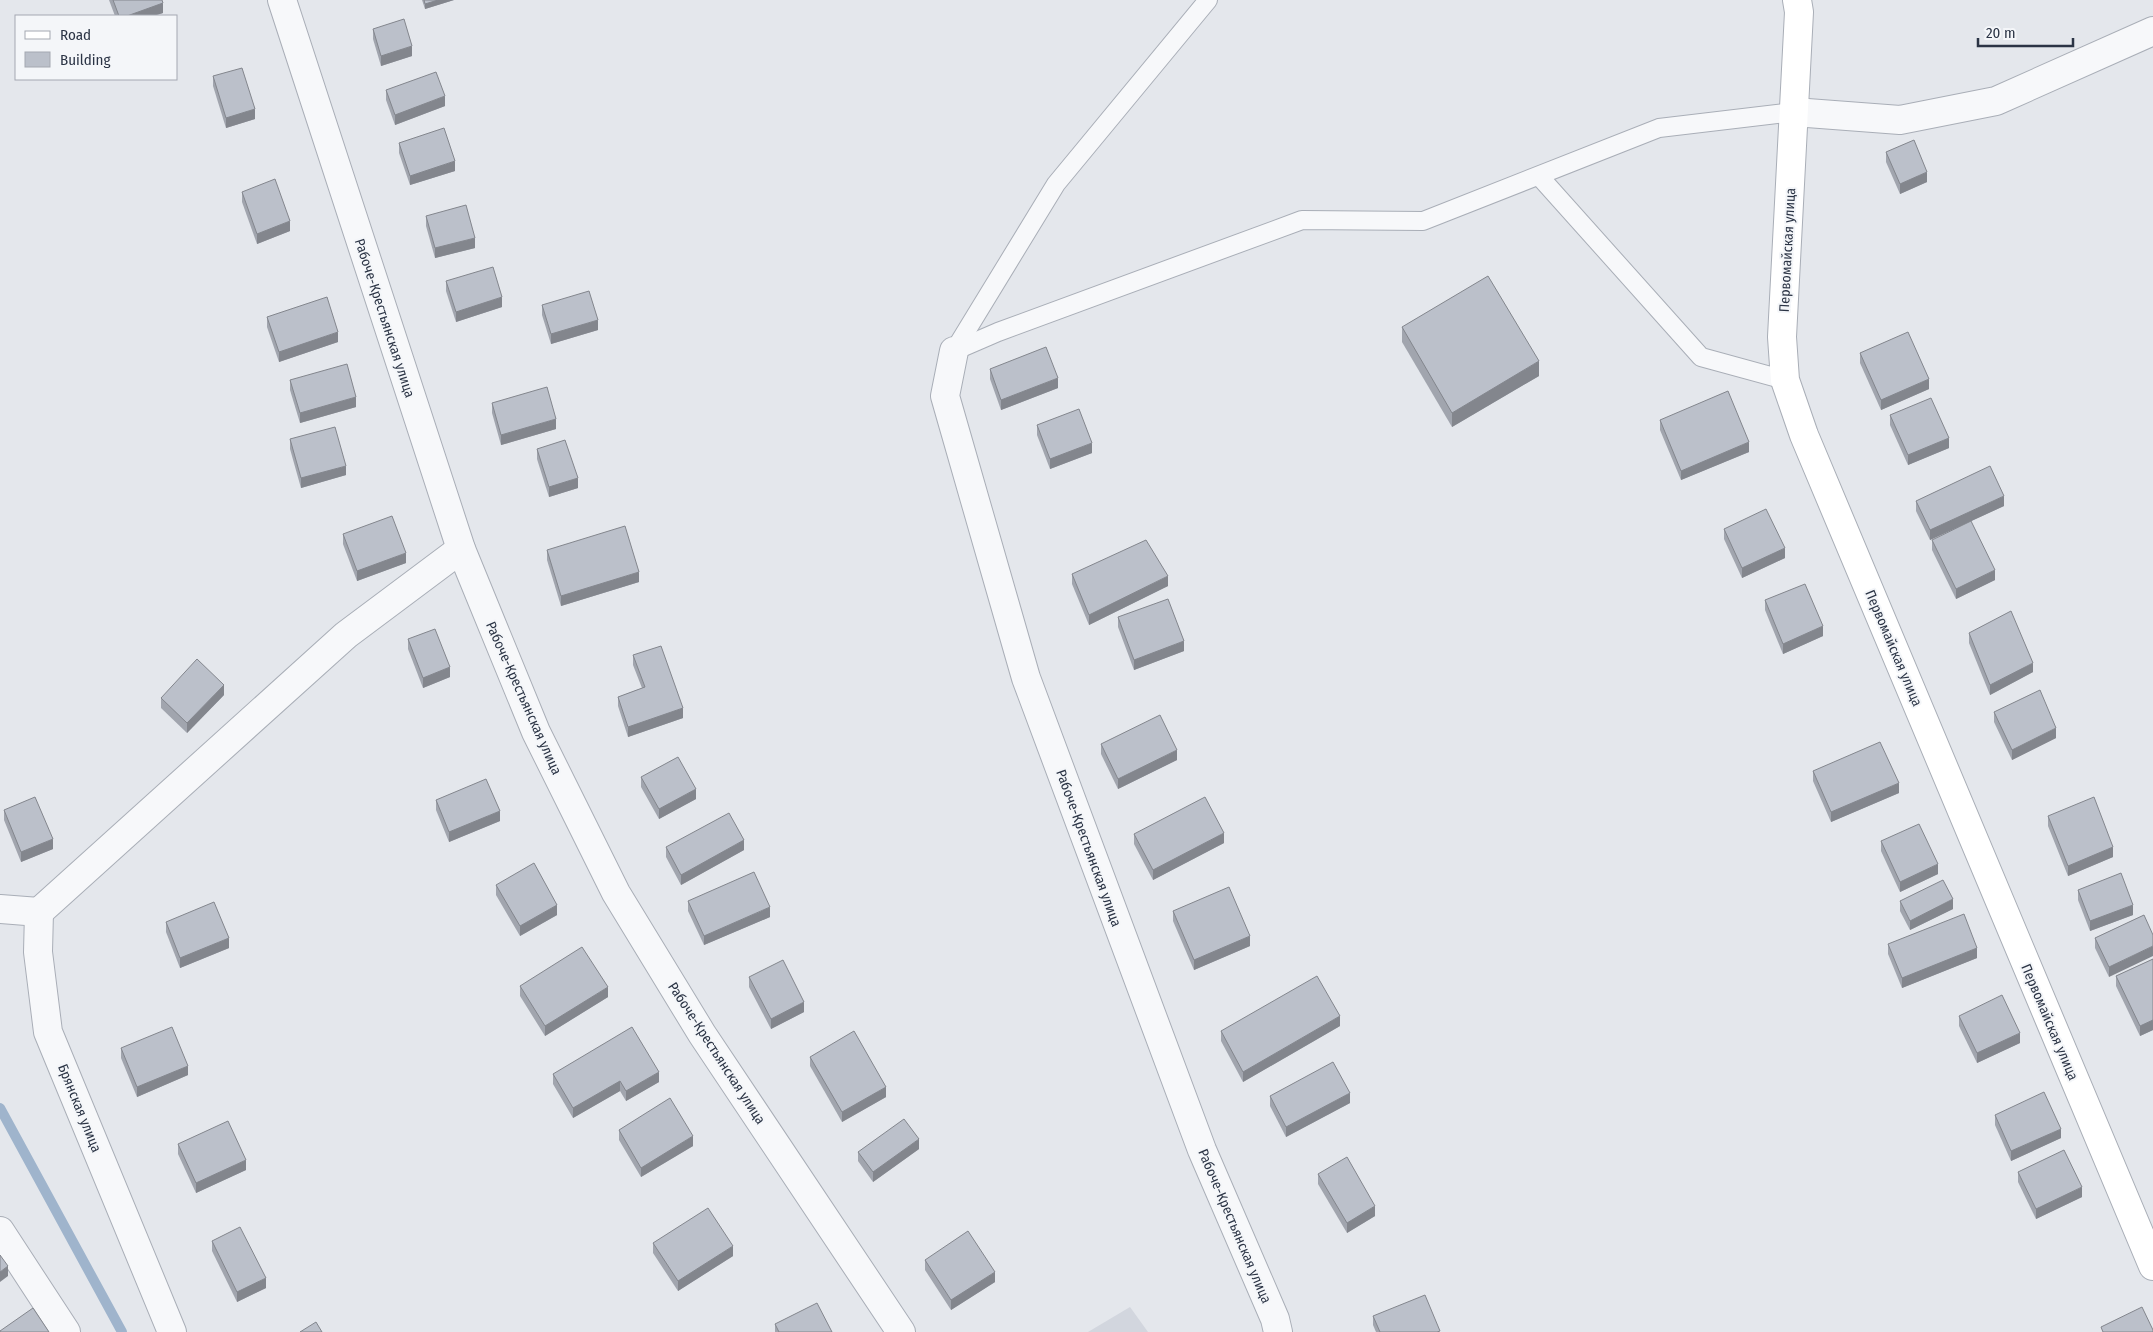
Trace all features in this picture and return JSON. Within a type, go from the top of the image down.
[{"type":"street","name":"Рабоче-Крестьянская улица","points":[[282,0],[461,549],[536,732],[616,893],[702,1034],[901,1332]]},
{"type":"street","name":"Первомайская улица","points":[[1797,0],[1799,12],[1782,337],[1785,380],[1808,444],[2153,1266]]},
{"type":"street","points":[[1794,112],[1900,120],[1996,101],[2153,30]]},
{"type":"street","name":"Рабоче-Крестьянская улица","points":[[954,352],[944,396],[1026,678],[1202,1150],[1275,1319],[1278,1332]]},
{"type":"street","points":[[0,909],[39,912],[346,635],[461,549]]},
{"type":"street","name":"Брянская улица","points":[[39,912],[38,952],[48,1032],[172,1332]]},
{"type":"street","points":[[0,1231],[66,1332]]},
{"type":"lane","points":[[954,352],[1056,184],[1208,0]]},
{"type":"lane","points":[[954,352],[998,332],[1302,220],[1423,221],[1659,128],[1794,112]]},
{"type":"lane","points":[[1539,176],[1701,357],[1785,380]]},
{"type":"shaded area","points":[[1130,1307],[1148,1332],[1088,1332]]},
{"type":"building","points":[[113,0],[162,0],[163,3],[130,15],[119,15]]},
{"type":"building","points":[[424,0],[438,0],[425,4]]},
{"type":"building","points":[[404,19],[412,46],[381,56],[373,29]]},
{"type":"building","points":[[242,68],[255,109],[226,118],[213,76]]},
{"type":"building","points":[[436,72],[445,96],[395,115],[386,90]]},
{"type":"building","points":[[444,128],[455,161],[410,176],[399,143]]},
{"type":"building","points":[[1914,140],[1927,172],[1900,184],[1886,152]]},
{"type":"building","points":[[275,179],[290,221],[257,234],[242,192]]},
{"type":"building","points":[[466,205],[475,238],[435,248],[426,216]]},
{"type":"building","points":[[493,267],[502,297],[456,312],[446,281]]},
{"type":"building","points":[[1488,276],[1539,361],[1452,413],[1402,327]]},
{"type":"building","points":[[589,291],[598,320],[551,334],[542,305]]},
{"type":"building","points":[[327,297],[338,332],[279,352],[267,317]]},
{"type":"building","points":[[1908,332],[1929,379],[1881,400],[1860,353]]},
{"type":"building","points":[[1046,347],[1058,378],[1001,400],[990,369]]},
{"type":"building","points":[[347,364],[356,397],[300,413],[290,380]]},
{"type":"building","points":[[547,387],[556,419],[501,435],[492,403]]},
{"type":"building","points":[[1728,391],[1749,442],[1681,471],[1660,420]]},
{"type":"building","points":[[1931,398],[1949,438],[1908,455],[1890,415]]},
{"type":"building","points":[[1079,409],[1092,443],[1050,459],[1037,425]]},
{"type":"building","points":[[335,427],[346,466],[301,478],[290,439]]},
{"type":"building","points":[[565,440],[578,478],[549,487],[537,449]]},
{"type":"building","points":[[1990,466],[2004,496],[1930,530],[1916,501]]},
{"type":"building","points":[[1766,509],[1785,548],[1742,568],[1724,529]]},
{"type":"building","points":[[392,516],[406,553],[357,571],[343,534]]},
{"type":"building","points":[[1971,521],[1995,570],[1956,589],[1932,540]]},
{"type":"building","points":[[625,526],[639,572],[561,596],[547,550]]},
{"type":"building","points":[[1146,540],[1168,576],[1089,615],[1072,574]]},
{"type":"building","points":[[1805,584],[1823,626],[1783,644],[1765,600]]},
{"type":"building","points":[[1168,599],[1184,641],[1134,660],[1118,617]]},
{"type":"building","points":[[2011,611],[2033,663],[1990,685],[1969,633]]},
{"type":"building","points":[[435,629],[450,667],[423,678],[408,639]]},
{"type":"building","points":[[661,646],[683,708],[628,727],[618,697],[645,687],[633,655]]},
{"type":"building","points":[[197,659],[224,685],[187,723],[161,698]]},
{"type":"building","points":[[2040,690],[2056,728],[2012,750],[1994,712]]},
{"type":"building","points":[[1160,715],[1177,750],[1118,779],[1101,744]]},
{"type":"building","points":[[1880,742],[1899,783],[1831,812],[1813,771]]},
{"type":"building","points":[[678,757],[696,789],[659,809],[641,777]]},
{"type":"building","points":[[486,779],[500,811],[449,832],[436,800]]},
{"type":"building","points":[[35,797],[53,839],[21,852],[4,810]]},
{"type":"building","points":[[1205,797],[1224,833],[1153,870],[1134,834]]},
{"type":"building","points":[[2094,797],[2113,847],[2068,866],[2048,816]]},
{"type":"building","points":[[729,813],[744,840],[681,875],[666,847]]},
{"type":"building","points":[[1919,824],[1938,864],[1900,882],[1881,841]]},
{"type":"building","points":[[534,863],[557,905],[520,926],[496,885]]},
{"type":"building","points":[[754,872],[770,907],[704,936],[688,901]]},
{"type":"building","points":[[2121,873],[2133,905],[2090,921],[2078,890]]},
{"type":"building","points":[[1943,880],[1953,899],[1910,921],[1900,901]]},
{"type":"building","points":[[1229,887],[1250,936],[1194,960],[1173,911]]},
{"type":"building","points":[[214,902],[229,938],[180,958],[166,922]]},
{"type":"building","points":[[1964,914],[1977,948],[1902,978],[1888,944]]},
{"type":"building","points":[[2144,915],[2153,935],[2153,946],[2109,967],[2095,938]]},
{"type":"building","points":[[582,947],[608,987],[545,1026],[520,986]]},
{"type":"building","points":[[2153,959],[2153,1020],[2140,1026],[2116,976]]},
{"type":"building","points":[[783,960],[804,1002],[771,1019],[749,977]]},
{"type":"building","points":[[1317,976],[1340,1016],[1243,1072],[1221,1031]]},
{"type":"building","points":[[2002,995],[2020,1033],[1977,1053],[1959,1016]]},
{"type":"building","points":[[172,1027],[188,1066],[137,1087],[121,1048]]},
{"type":"building","points":[[632,1027],[659,1072],[626,1091],[620,1081],[573,1108],[553,1074]]},
{"type":"building","points":[[854,1031],[886,1087],[842,1112],[810,1057]]},
{"type":"building","points":[[1333,1062],[1350,1093],[1286,1127],[1270,1096]]},
{"type":"building","points":[[2044,1092],[2061,1129],[2011,1151],[1995,1115]]},
{"type":"building","points":[[670,1098],[693,1136],[641,1168],[619,1130]]},
{"type":"building","points":[[904,1119],[919,1139],[873,1172],[858,1152]]},
{"type":"building","points":[[228,1121],[246,1160],[196,1183],[178,1144]]},
{"type":"building","points":[[2064,1150],[2082,1187],[2036,1209],[2018,1172]]},
{"type":"building","points":[[1347,1157],[1375,1206],[1347,1223],[1318,1174]]},
{"type":"building","points":[[708,1208],[733,1246],[678,1281],[653,1243]]},
{"type":"building","points":[[240,1227],[266,1278],[237,1292],[212,1241]]},
{"type":"building","points":[[968,1231],[995,1272],[951,1300],[925,1260]]},
{"type":"building","points":[[0,1255],[8,1266],[0,1272]]},
{"type":"building","points":[[1425,1295],[1440,1331],[1380,1332],[1373,1316]]},
{"type":"building","points":[[817,1303],[832,1332],[779,1332],[775,1324]]},
{"type":"building","points":[[2142,1307],[2153,1332],[2103,1332],[2101,1327]]},
{"type":"building","points":[[33,1308],[49,1332],[0,1332],[0,1331]]},
{"type":"building","points":[[316,1322],[322,1332],[300,1332]]},
{"type":"waterway","points":[[0,1108],[122,1332]]}]
